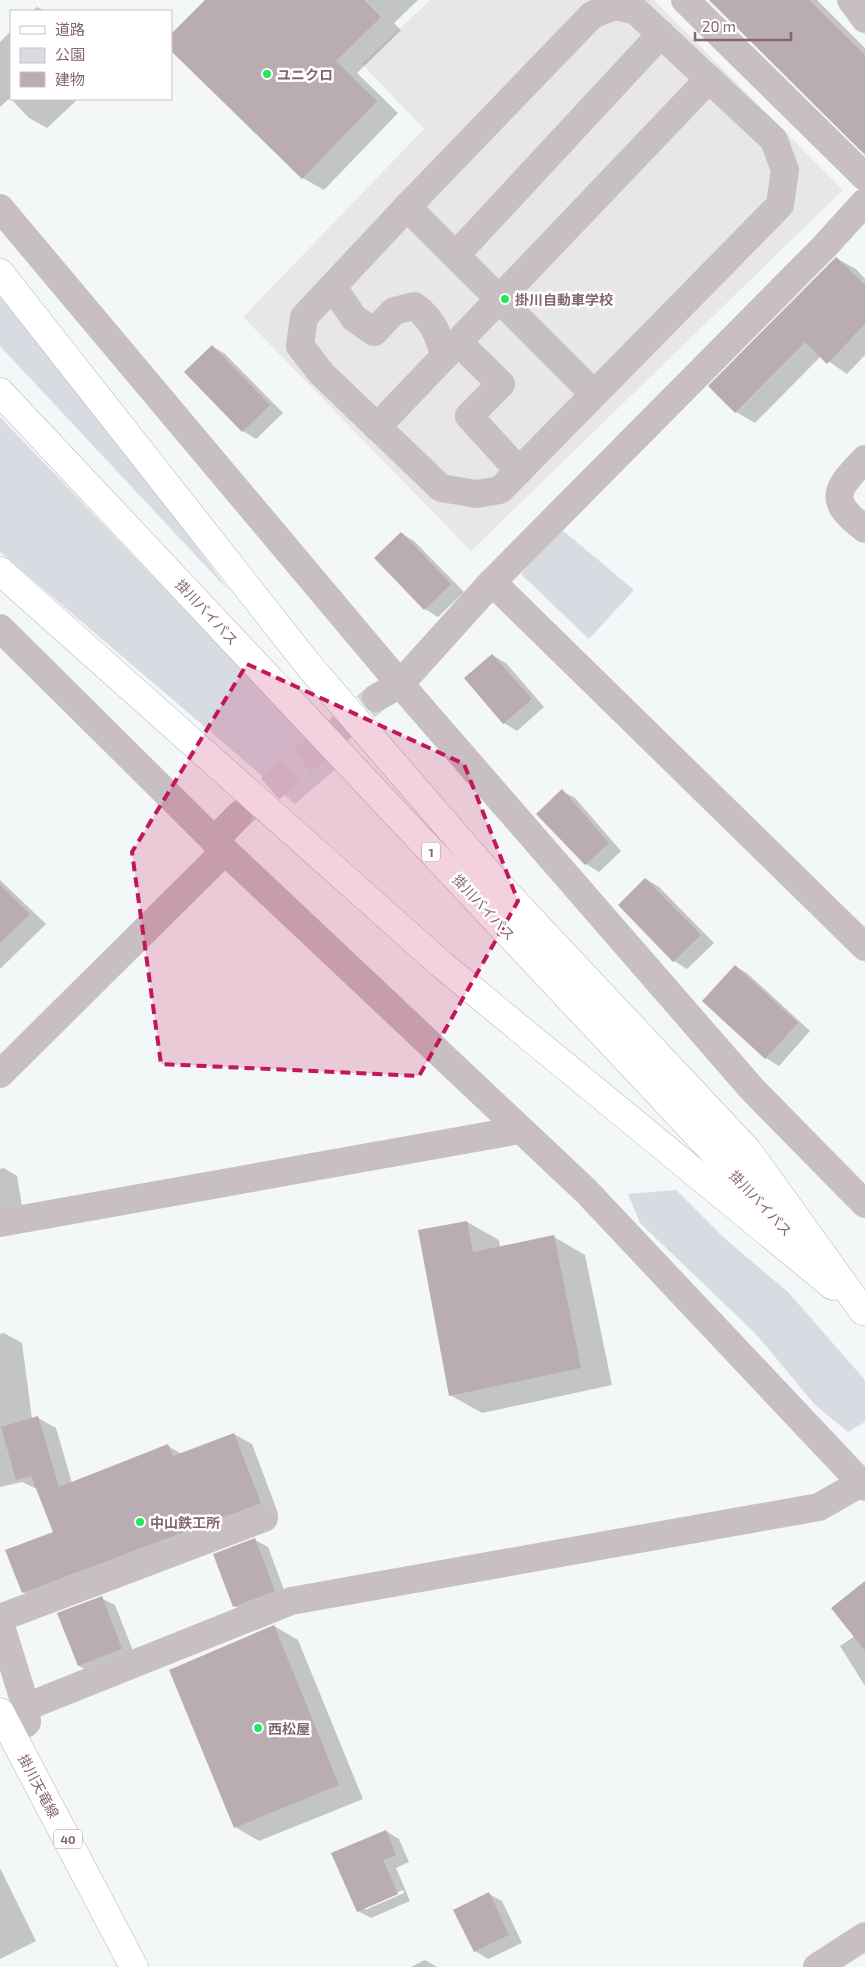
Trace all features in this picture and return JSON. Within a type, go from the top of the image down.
[{"type":"main road","points":[[0,273],[310,667],[494,880],[748,1151],[864,1312]]},
{"type":"main road","name":"掛川バイパス","points":[[0,392],[864,1312]]},
{"type":"main road","points":[[0,571],[441,964],[864,1312]]},
{"type":"main road","name":"掛川天竜線","points":[[10,1724],[134,1967]]},
{"type":"street","points":[[685,0],[865,177]]},
{"type":"street","points":[[851,0],[865,19]]},
{"type":"street","points":[[615,6],[636,11],[709,79],[774,140],[785,170],[780,205],[500,490],[477,494],[441,488],[322,374],[300,346],[304,317],[592,15],[615,6]]},
{"type":"street","points":[[456,255],[661,34]]},
{"type":"street","points":[[377,428],[709,79]]},
{"type":"street","points":[[376,698],[400,684],[492,582],[825,246],[865,202]]},
{"type":"street","points":[[407,207],[594,394]]},
{"type":"street","points":[[0,208],[400,684],[752,1090],[865,1204]]},
{"type":"street","points":[[333,287],[354,318],[374,332],[394,312],[414,306],[423,312],[440,341],[501,384],[469,416],[519,471]]},
{"type":"street","points":[[865,460],[841,483],[838,499],[843,508],[865,529]]},
{"type":"street","points":[[492,582],[865,947]]},
{"type":"street","points":[[0,628],[219,846],[586,1192],[863,1485],[819,1507],[291,1601],[10,1724],[0,1623]]},
{"type":"street","points":[[0,1074],[219,846],[238,816]]},
{"type":"street","points":[[0,1223],[520,1130]]},
{"type":"street","points":[[0,1618],[264,1518]]},
{"type":"street","points":[[817,1967],[865,1936]]},
{"type":"highlighted area","points":[[247,664],[464,764],[518,901],[419,1076],[161,1064],[132,852]]},
{"type":"shaded area","points":[[430,0],[654,0],[843,190],[471,551],[243,317],[424,129],[362,64]]},
{"type":"green space","points":[[0,292],[128,452],[229,591],[0,346]]},
{"type":"green space","points":[[0,417],[337,768],[295,804],[0,552]]},
{"type":"green space","points":[[560,528],[634,590],[589,639],[521,574]]},
{"type":"green space","points":[[676,1190],[722,1236],[788,1292],[865,1380],[865,1422],[848,1432],[815,1405],[756,1334],[640,1223],[628,1194]]},
{"type":"building","points":[[205,0],[364,0],[381,17],[336,61],[377,101],[302,179],[172,52],[172,33]]},
{"type":"building","points":[[709,0],[809,0],[865,55],[865,155]]},
{"type":"building","points":[[836,257],[865,285],[865,324],[827,364],[805,342],[735,413],[708,386]]},
{"type":"building","points":[[212,345],[270,405],[242,432],[184,372]]},
{"type":"building","points":[[401,532],[451,584],[424,610],[374,558]]},
{"type":"building","points":[[492,654],[532,699],[503,724],[464,678]]},
{"type":"building","points":[[562,789],[609,843],[585,865],[536,814]]},
{"type":"building","points":[[645,878],[701,935],[673,962],[618,905]]},
{"type":"building","points":[[0,885],[30,914],[0,943]]},
{"type":"building","points":[[735,965],[798,1023],[765,1059],[702,1001]]},
{"type":"building","points":[[467,1221],[473,1252],[554,1235],[581,1368],[449,1396],[418,1230]]},
{"type":"building","name":"中山鉄工所","points":[[38,1416],[59,1487],[168,1444],[173,1456],[234,1433],[261,1503],[22,1593],[5,1550],[53,1532],[31,1476],[16,1480],[1,1427]]},
{"type":"building","points":[[255,1538],[275,1591],[233,1607],[213,1554]]},
{"type":"building","points":[[865,1581],[865,1651],[831,1608]]},
{"type":"building","points":[[102,1596],[122,1649],[78,1666],[57,1613]]},
{"type":"building","points":[[274,1625],[339,1785],[234,1828],[169,1670]]},
{"type":"building","points":[[386,1830],[396,1855],[383,1860],[398,1894],[357,1912],[331,1853]]},
{"type":"building","points":[[489,1892],[509,1935],[474,1952],[453,1910]]},
{"type":"tunnel","points":[[238,816],[376,698]]},
{"type":"place","name":"ユニクロ","points":[[267,74]]},
{"type":"place","name":"掛川自動車学校","points":[[505,299]]},
{"type":"place","name":"中山鉄工所","points":[[140,1522]]},
{"type":"place","name":"西松屋","points":[[258,1728]]}]
